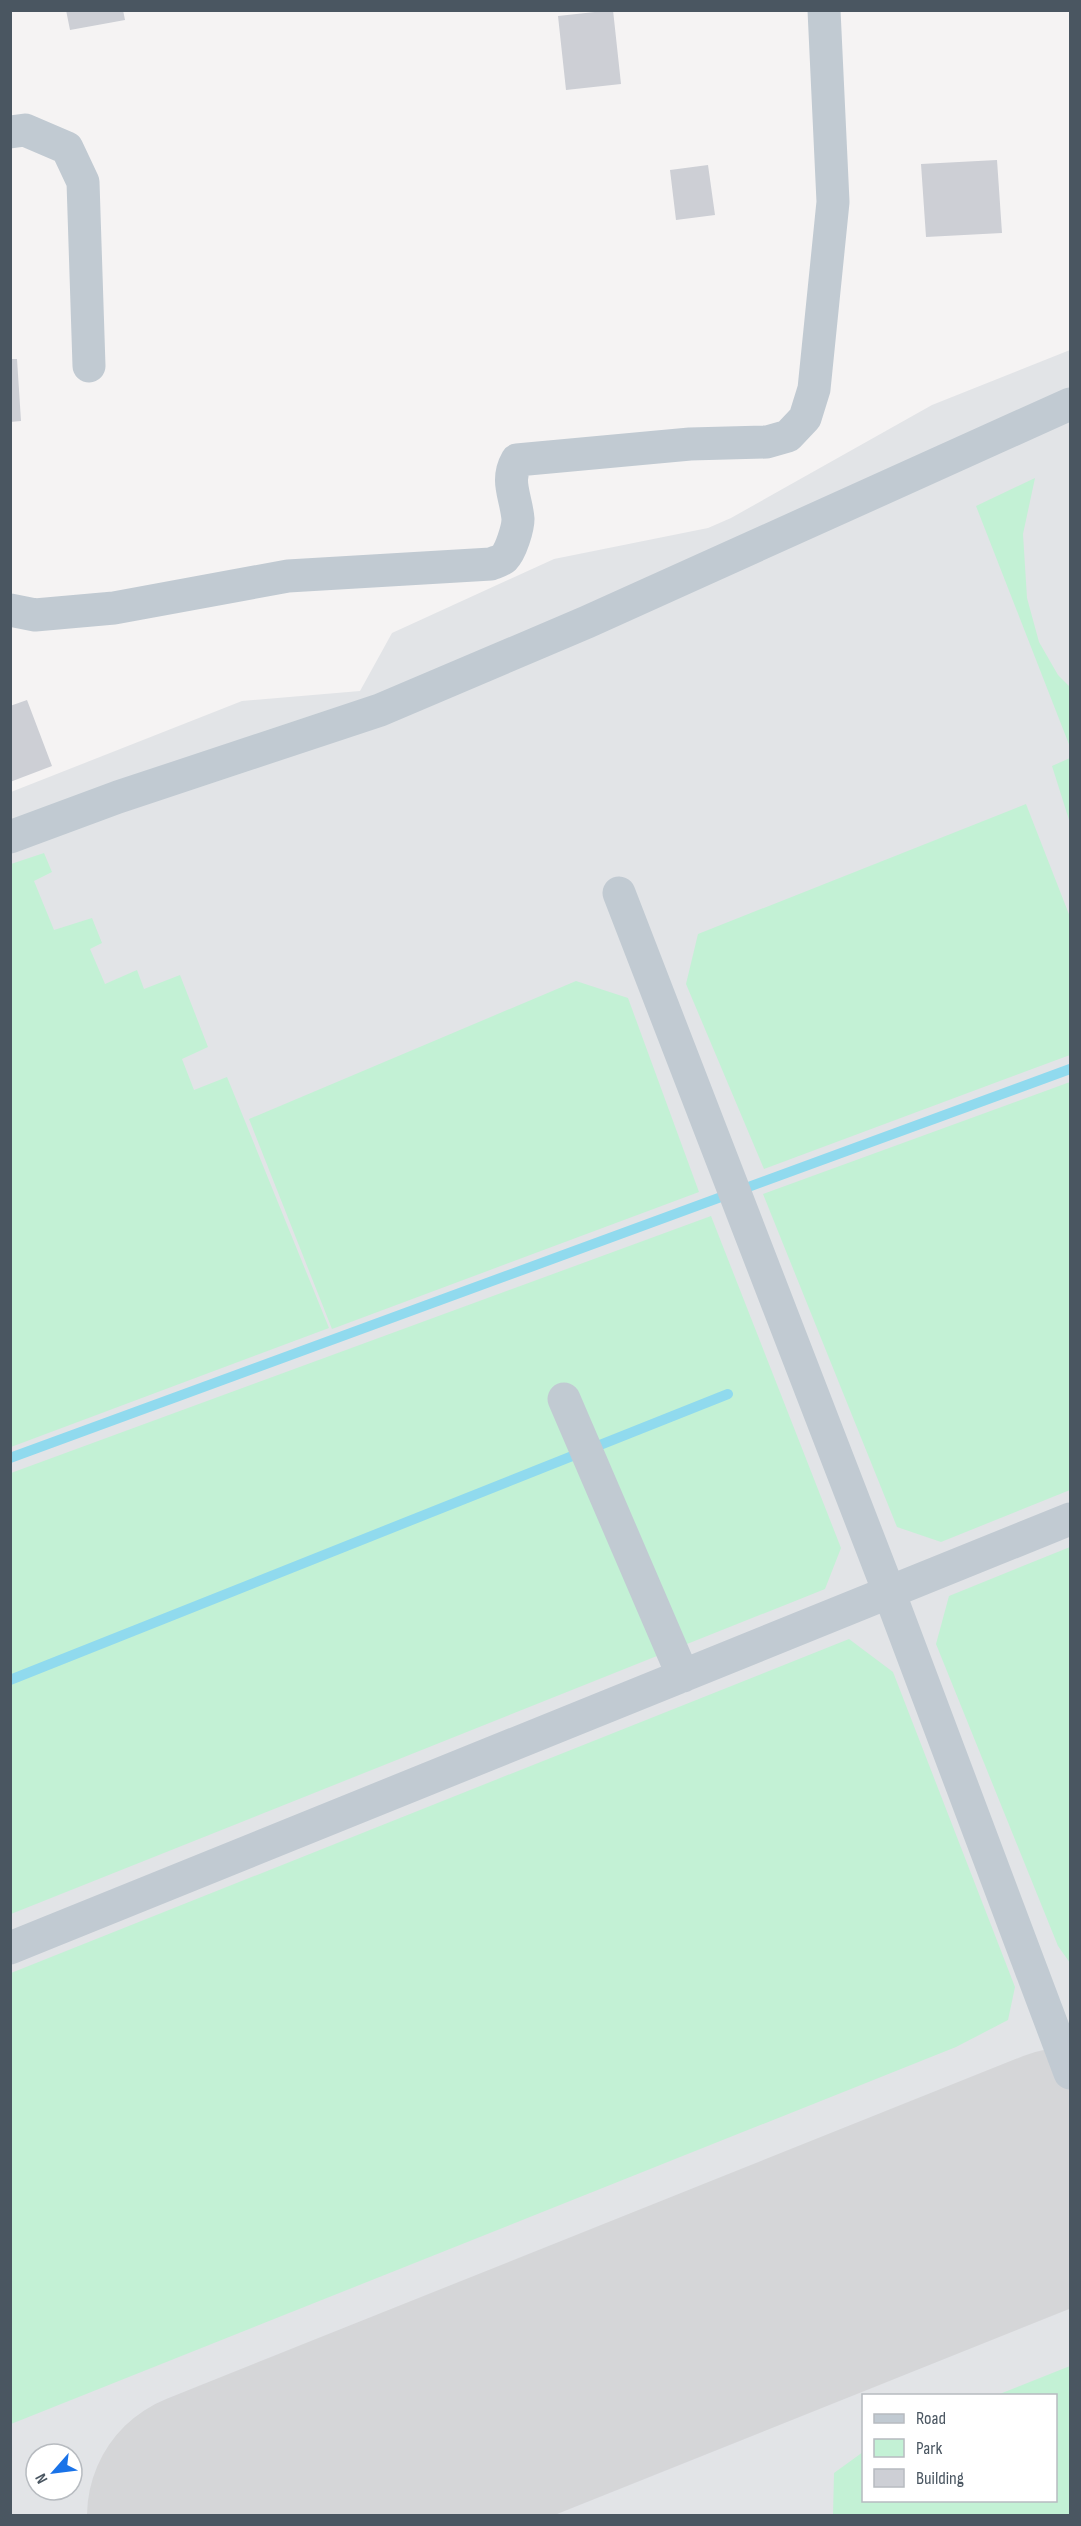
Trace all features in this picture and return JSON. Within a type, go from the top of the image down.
[{"type":"street","points":[[10,610],[35,615],[114,608],[288,576],[491,564],[503,558],[509,550],[518,520],[511,494],[511,471],[517,460],[690,444],[767,442],[788,436],[805,418],[814,389],[833,202],[824,10]]},
{"type":"street","points":[[10,132],[25,130],[67,148],[83,182],[89,366]]},
{"type":"street","points":[[10,837],[118,797],[380,710],[587,622],[1071,404]]},
{"type":"street","points":[[619,893],[889,1592],[1071,2073]]},
{"type":"street","points":[[564,1399],[683,1676]]},
{"type":"street","points":[[10,1948],[1071,1519]]},
{"type":"shaded area","points":[[1070,350],[1070,2515],[11,2516],[11,792],[242,701],[360,691],[392,633],[554,559],[708,528],[731,518],[932,405]]},
{"type":"green space","points":[[1035,478],[1023,534],[1027,598],[1039,642],[1058,675],[1070,687],[1070,747],[976,506]]},
{"type":"green space","points":[[1070,758],[1070,823],[1052,766]]},
{"type":"green space","points":[[1026,804],[1070,917],[1070,1055],[764,1169],[686,984],[698,934]]},
{"type":"green space","points":[[44,853],[52,872],[34,881],[54,930],[92,918],[102,943],[90,949],[105,984],[137,970],[144,989],[180,975],[208,1047],[182,1059],[194,1090],[227,1077],[329,1328],[11,1447],[11,864]]},
{"type":"green space","points":[[576,981],[628,998],[699,1192],[332,1329],[249,1119]]},
{"type":"green space","points":[[1070,1082],[1070,1490],[941,1542],[897,1527],[763,1194]]},
{"type":"green space","points":[[711,1216],[841,1548],[825,1589],[11,1914],[11,1473]]},
{"type":"green space","points":[[1070,1547],[1070,1963],[1058,1946],[936,1644],[949,1596]]},
{"type":"green space","points":[[849,1639],[893,1672],[1015,1987],[1008,2020],[956,2047],[11,2424],[11,1973]]},
{"type":"green space","points":[[1070,2366],[1070,2515],[833,2515],[834,2473],[862,2453],[862,2502],[1057,2502],[1057,2394],[1000,2394]]},
{"type":"building","points":[[66,10],[123,10],[125,20],[70,30]]},
{"type":"building","points":[[613,10],[621,84],[566,90],[558,16]]},
{"type":"building","points":[[997,160],[1002,233],[926,237],[921,164]]},
{"type":"building","points":[[708,165],[715,215],[676,220],[670,170]]},
{"type":"building","points":[[10,359],[17,359],[21,421],[10,422]]},
{"type":"building","points":[[27,700],[52,766],[10,782],[10,706]]},
{"type":"waterway","points":[[10,1458],[1070,1069]]},
{"type":"waterway","points":[[10,1680],[728,1394]]},
{"type":"runway","points":[[213,2516],[1070,2173]]}]
